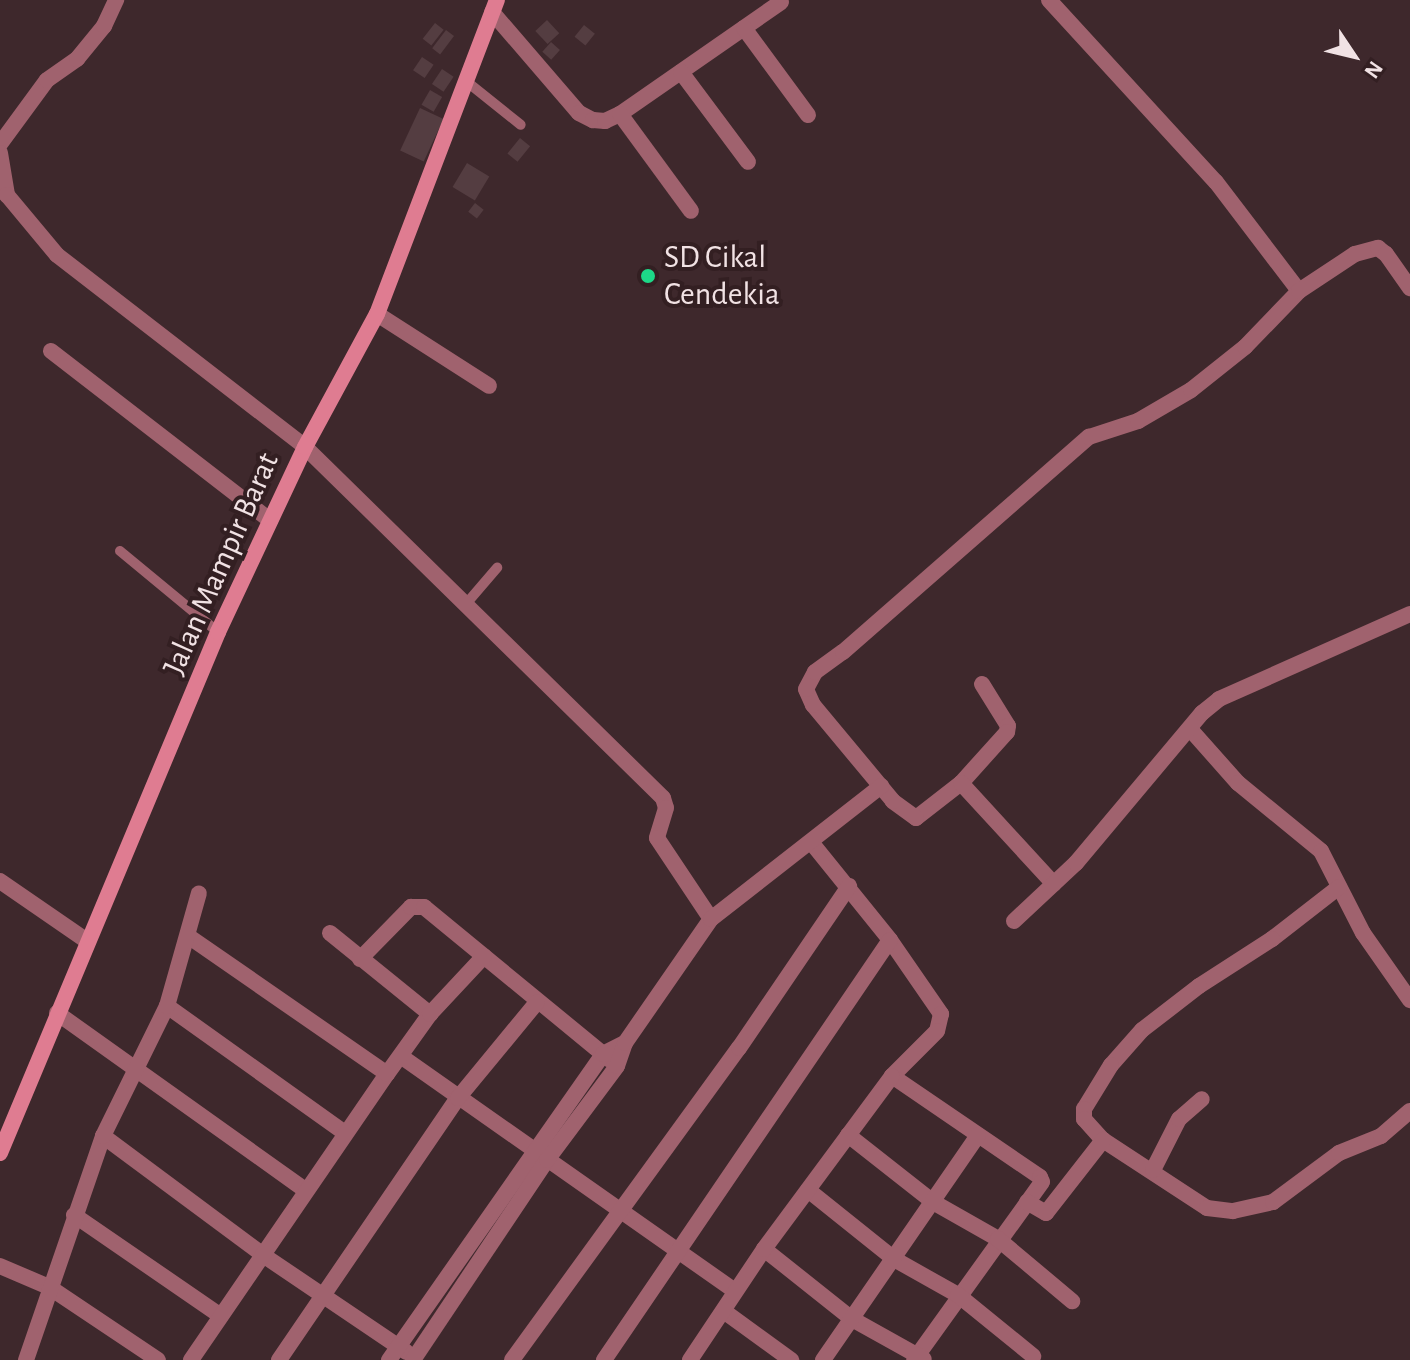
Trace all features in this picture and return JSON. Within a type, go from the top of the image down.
[{"type":"street","points":[[0,144],[47,80],[77,59],[104,26],[116,0]]},
{"type":"street","points":[[1049,0],[1216,182],[1299,291]]},
{"type":"street","points":[[494,6],[579,113],[593,120],[605,121],[620,114],[781,2]]},
{"type":"street","name":"Jalan Mampir Barat","points":[[0,1153],[218,632],[305,447],[377,314],[494,6]]},
{"type":"street","points":[[744,28],[808,115]]},
{"type":"street","points":[[681,72],[748,162]]},
{"type":"street","points":[[620,114],[691,211]]},
{"type":"street","points":[[0,153],[4,199],[57,255],[305,447],[663,798],[666,808],[657,838],[711,919]]},
{"type":"street","points":[[982,684],[1008,726],[1007,732],[961,783],[916,818],[903,810],[881,786],[813,705],[806,689],[808,680],[1089,437],[1138,421],[1191,390],[1245,347],[1299,291],[1355,254],[1378,248],[1386,254],[1410,288]]},
{"type":"street","points":[[377,314],[489,386]]},
{"type":"street","points":[[51,351],[270,520]]},
{"type":"street","points":[[1014,921],[1076,863],[1219,699],[1410,614]]},
{"type":"street","points":[[1190,729],[1238,783],[1321,851],[1363,933],[1410,1000]]},
{"type":"street","points":[[961,783],[1054,884]]},
{"type":"street","points":[[394,1353],[541,1156],[617,1066],[625,1043],[711,919],[881,786]]},
{"type":"street","points":[[690,1360],[725,1312],[735,1291],[764,1249],[848,1135],[892,1076],[937,1031],[942,1020],[938,1007],[890,940],[811,842]]},
{"type":"street","points":[[0,881],[87,941]]},
{"type":"street","points":[[512,1360],[739,1048],[849,886]]},
{"type":"street","points":[[1339,887],[1272,939],[1199,986],[1142,1030],[1111,1065],[1084,1109],[1084,1119],[1103,1140],[1207,1208],[1233,1211],[1273,1202],[1339,1153],[1381,1136],[1410,1111]]},
{"type":"street","points":[[30,1358],[49,1287],[103,1136],[167,1006],[199,893]]},
{"type":"street","points":[[360,959],[411,907],[418,905],[617,1066]]},
{"type":"street","points":[[330,933],[430,1014]]},
{"type":"street","points":[[188,936],[387,1074]]},
{"type":"street","points":[[604,1360],[890,940]]},
{"type":"street","points":[[191,1360],[305,1190],[430,1014],[484,956]]},
{"type":"street","points":[[279,1360],[458,1098],[537,1002]]},
{"type":"street","points":[[167,1006],[345,1133]]},
{"type":"street","points":[[57,1013],[139,1068],[305,1190]]},
{"type":"street","points":[[103,1136],[323,1296],[394,1353],[415,1359],[603,1054],[625,1043]]},
{"type":"street","points":[[402,1057],[735,1291]]},
{"type":"street","points":[[764,1249],[852,1319],[919,1358],[958,1295],[1041,1185],[1040,1177],[892,1076]]},
{"type":"street","points":[[1153,1170],[1179,1119],[1202,1099]]},
{"type":"street","points":[[848,1135],[933,1202],[998,1239],[1072,1301]]},
{"type":"street","points":[[823,1360],[978,1135]]},
{"type":"street","points":[[1027,1202],[1046,1213],[1103,1140]]},
{"type":"street","points":[[808,1190],[894,1259],[958,1295],[1033,1356]]},
{"type":"street","points":[[74,1215],[221,1316]]},
{"type":"street","points":[[0,1266],[49,1287],[158,1360]]},
{"type":"street","points":[[725,1312],[791,1360]]},
{"type":"lane","points":[[466,81],[521,125]]},
{"type":"lane","points":[[120,551],[218,632]]},
{"type":"lane","points":[[466,604],[497,568]]},
{"type":"building","points":[[547,20],[559,33],[548,44],[535,31]]},
{"type":"building","points":[[435,23],[444,30],[431,46],[423,39]]},
{"type":"building","points":[[584,25],[595,34],[585,45],[575,37]]},
{"type":"building","points":[[446,30],[454,36],[440,54],[432,48]]},
{"type":"building","points":[[551,42],[560,50],[551,60],[542,52]]},
{"type":"building","points":[[422,57],[434,65],[425,78],[413,70]]},
{"type":"building","points":[[442,69],[454,77],[444,92],[432,84]]},
{"type":"building","points":[[430,90],[442,97],[434,112],[422,105]]},
{"type":"building","points":[[420,108],[444,119],[424,162],[400,151]]},
{"type":"building","points":[[520,138],[530,146],[518,162],[507,154]]},
{"type":"building","points":[[467,163],[489,176],[475,200],[453,187]]},
{"type":"building","points":[[475,203],[484,210],[477,218],[468,212]]},
{"type":"place","name":"SD Cikal Cendekia","points":[[648,276]]}]
